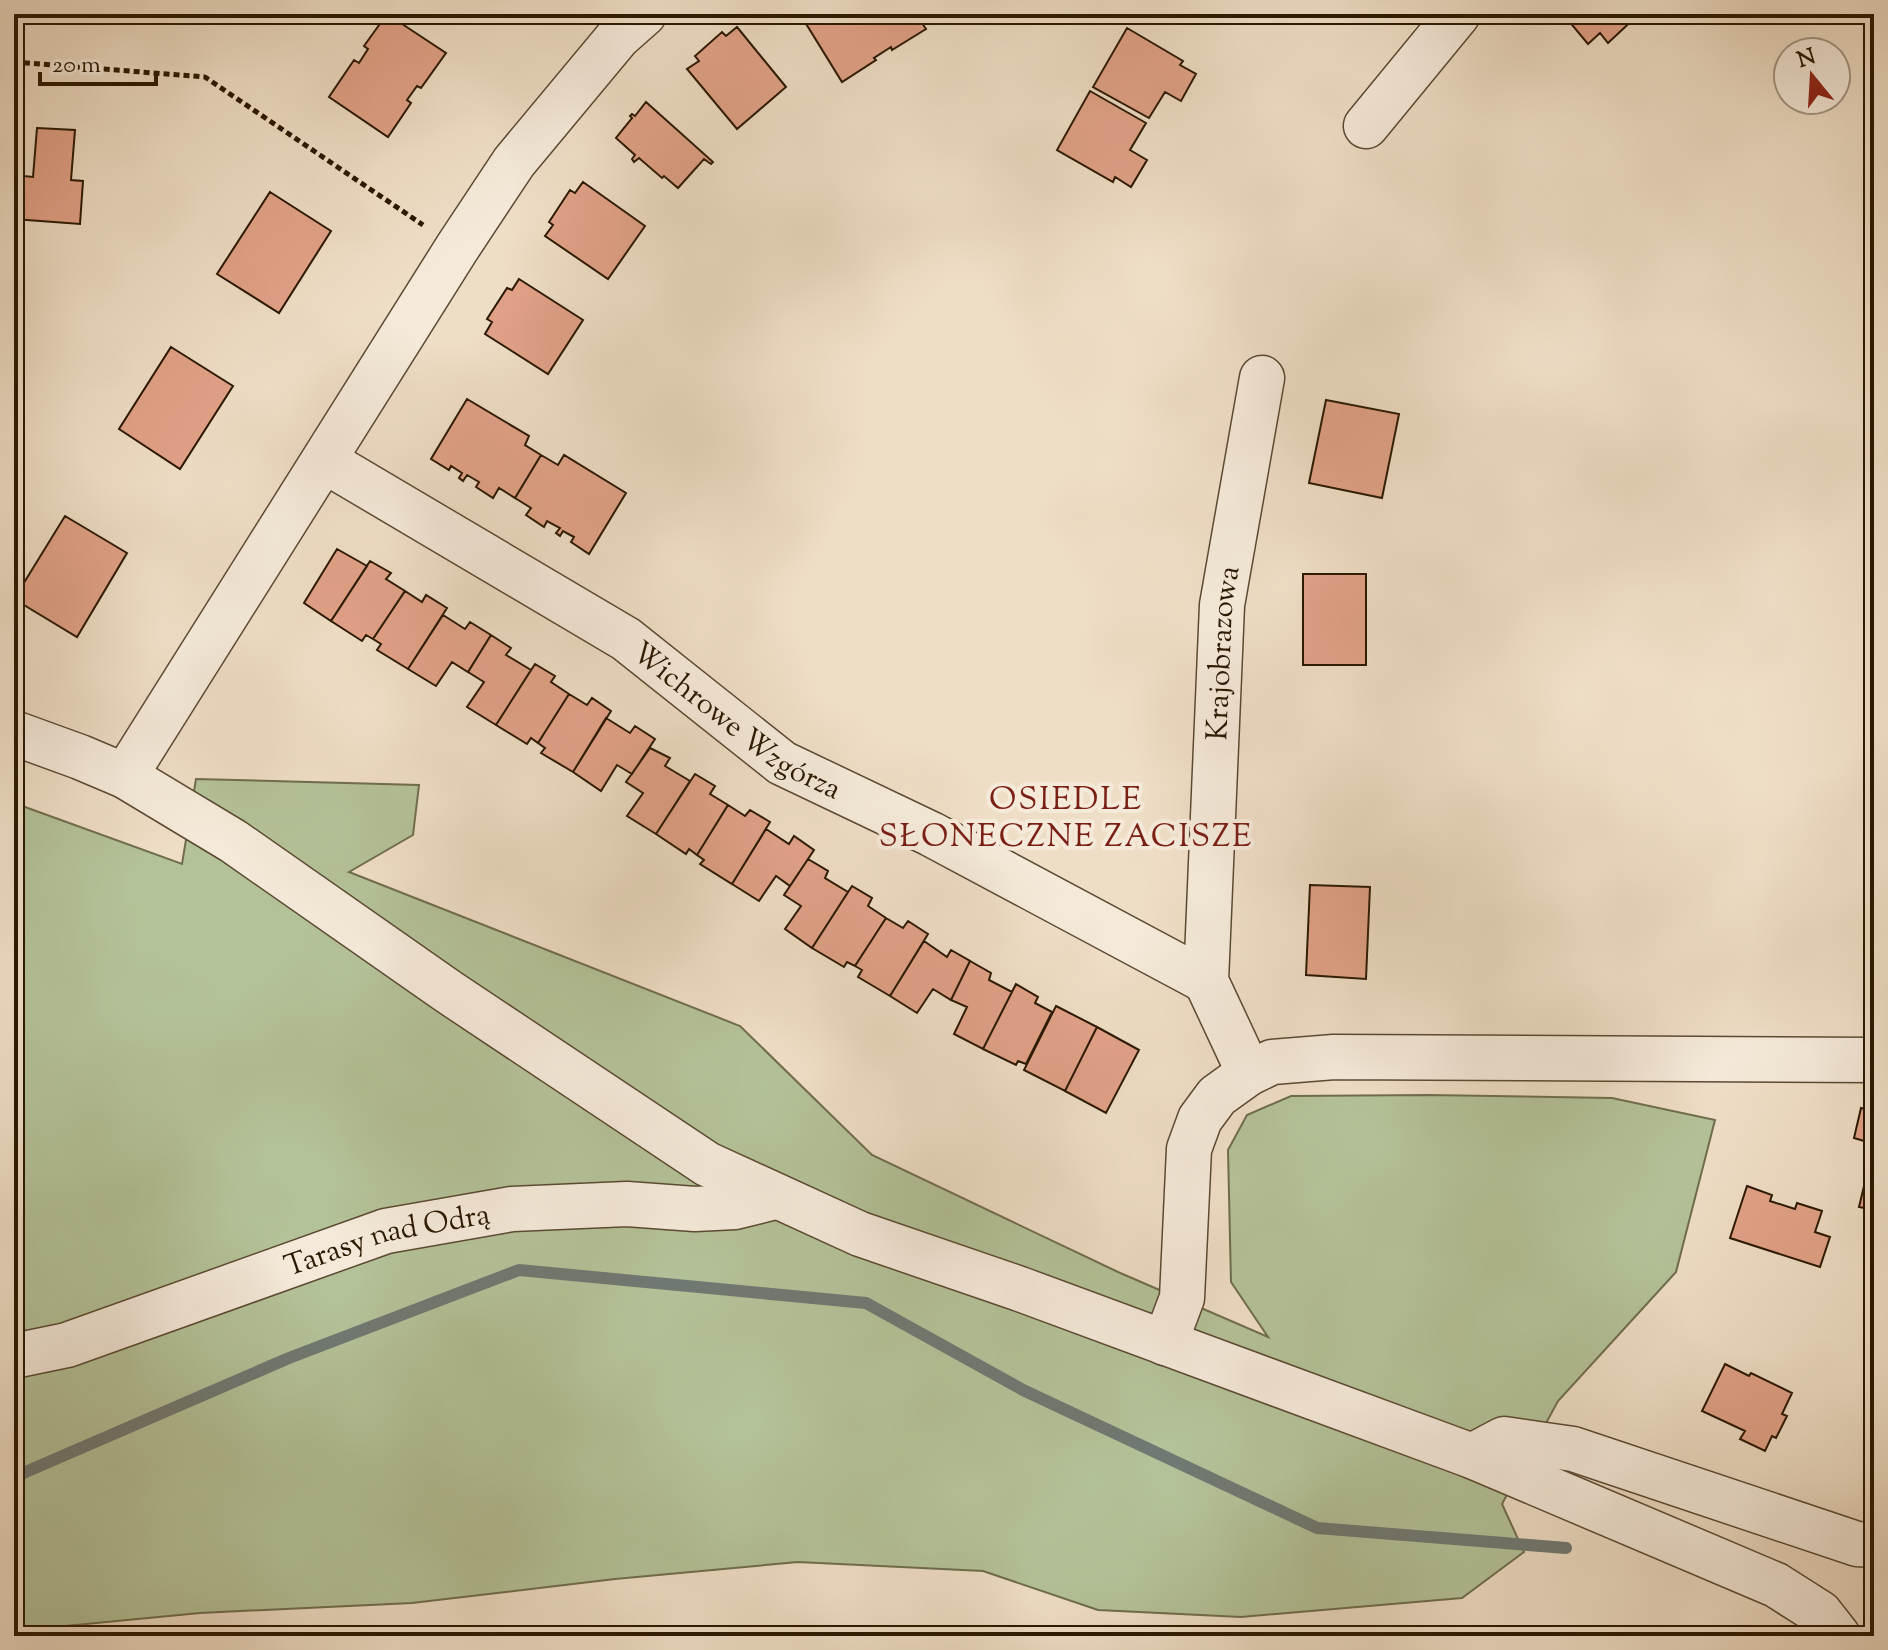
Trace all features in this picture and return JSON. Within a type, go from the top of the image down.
[{"type":"street","points":[[125,776],[514,162],[618,37],[644,14]]},
{"type":"street","points":[[1366,126],[1458,14]]},
{"type":"street","name":"Krajobrazowa","points":[[1206,981],[1222,605],[1262,378]]},
{"type":"street","name":"Wichrowe Wzgórza","points":[[325,461],[626,639],[782,763],[931,834],[1206,981]]},
{"type":"street","points":[[14,733],[125,776],[233,841],[449,992],[707,1164],[860,1234],[1020,1289],[1472,1456],[1776,1585],[1820,1613],[1838,1636]]},
{"type":"street","points":[[1206,981],[1249,1073]]},
{"type":"street","points":[[1165,1343],[1182,1298],[1189,1149],[1200,1119],[1217,1096],[1249,1073],[1272,1062],[1334,1057],[1874,1060]]},
{"type":"street","name":"Tarasy nad Odrą","points":[[14,1356],[67,1345],[386,1231],[512,1209],[627,1204],[695,1209],[735,1207],[775,1197]]},
{"type":"street","points":[[1472,1456],[1504,1439],[1573,1449],[1857,1544],[1874,1545]]},
{"type":"path","points":[[14,62],[205,77],[414,219]]},
{"type":"green space","points":[[196,779],[419,785],[413,835],[349,872],[740,1026],[872,1155],[1118,1272],[1268,1337],[1231,1282],[1228,1150],[1247,1115],[1291,1096],[1612,1098],[1715,1120],[1676,1272],[1558,1401],[1502,1504],[1524,1552],[1462,1598],[1241,1617],[1098,1610],[983,1571],[798,1562],[615,1579],[412,1603],[200,1613],[34,1629],[14,1625],[14,803],[182,864]]},
{"type":"building","points":[[387,14],[446,53],[421,88],[417,86],[407,100],[411,103],[388,137],[329,97],[354,60],[359,63],[368,49],[364,46]]},
{"type":"building","points":[[800,14],[916,14],[926,29],[892,50],[891,47],[842,82]]},
{"type":"building","points":[[1563,14],[1639,14],[1608,43],[1600,33],[1588,44]]},
{"type":"building","points":[[737,27],[786,87],[737,129],[687,69],[699,61],[695,56],[722,32],[726,36]]},
{"type":"building","points":[[1127,28],[1183,61],[1180,65],[1196,74],[1181,101],[1165,92],[1149,118],[1093,87]]},
{"type":"building","points":[[1090,91],[1146,123],[1130,150],[1147,160],[1131,187],[1115,177],[1113,182],[1057,150]]},
{"type":"building","points":[[646,102],[713,162],[711,164],[704,159],[678,188],[639,158],[634,162],[632,159],[635,155],[616,138],[632,118],[630,116],[635,116]]},
{"type":"building","points":[[37,128],[75,130],[71,180],[83,181],[80,224],[14,219],[14,175],[33,177]]},
{"type":"building","points":[[583,182],[645,226],[608,279],[545,236],[553,225],[549,222],[570,190],[575,193]]},
{"type":"building","points":[[270,192],[331,231],[279,313],[217,274]]},
{"type":"building","points":[[519,279],[583,320],[548,374],[485,334],[492,322],[487,319],[507,288],[512,290]]},
{"type":"building","points":[[171,347],[233,386],[180,469],[119,429]]},
{"type":"building","points":[[467,399],[529,436],[525,445],[541,455],[515,498],[499,488],[493,498],[476,487],[479,482],[467,475],[463,481],[459,478],[462,473],[451,466],[449,470],[431,459]]},
{"type":"building","points":[[1326,400],[1399,414],[1382,498],[1309,483]]},
{"type":"building","points":[[541,455],[558,465],[564,455],[626,493],[589,554],[571,542],[574,537],[563,531],[560,536],[556,533],[560,528],[547,521],[544,527],[526,515],[531,508],[515,498]]},
{"type":"building","points":[[65,516],[127,553],[77,637],[14,599]]},
{"type":"building","points":[[337,549],[367,566],[331,621],[304,603]]},
{"type":"building","points":[[370,561],[391,573],[386,579],[405,591],[373,639],[366,635],[362,641],[331,621]]},
{"type":"building","points":[[1303,574],[1366,574],[1366,665],[1303,665]]},
{"type":"building","points":[[405,591],[422,602],[426,595],[447,608],[408,669],[377,650],[381,644],[373,639]]},
{"type":"building","points":[[443,615],[465,629],[470,622],[491,635],[468,672],[452,662],[436,686],[408,669]]},
{"type":"building","points":[[491,635],[511,648],[506,655],[531,670],[496,725],[467,707],[484,682],[468,672]]},
{"type":"building","points":[[535,664],[555,676],[551,682],[569,694],[538,743],[531,738],[527,744],[496,725]]},
{"type":"building","points":[[569,694],[587,705],[592,698],[611,711],[573,772],[541,753],[545,748],[538,743]]},
{"type":"building","points":[[606,718],[630,733],[635,726],[655,739],[632,774],[617,765],[601,791],[573,772]]},
{"type":"building","points":[[650,748],[670,758],[665,766],[690,781],[656,834],[627,816],[643,793],[626,782]]},
{"type":"building","points":[[695,774],[715,786],[710,794],[728,805],[697,855],[689,849],[686,854],[656,834]]},
{"type":"building","points":[[728,805],[745,816],[750,810],[770,822],[732,884],[700,864],[704,860],[697,855]]},
{"type":"building","points":[[766,829],[789,844],[794,836],[814,850],[790,886],[776,876],[759,901],[732,884]]},
{"type":"building","points":[[808,859],[828,871],[825,878],[848,892],[812,948],[785,929],[801,906],[784,895]]},
{"type":"building","points":[[1310,885],[1370,887],[1366,979],[1306,975]]},
{"type":"building","points":[[852,886],[872,898],[868,906],[886,918],[855,966],[847,962],[844,967],[812,948]]},
{"type":"building","points":[[886,918],[903,928],[908,921],[928,934],[890,996],[858,977],[862,970],[855,966]]},
{"type":"building","points":[[924,941],[947,957],[951,950],[970,961],[951,1000],[933,989],[917,1013],[890,996]]},
{"type":"building","points":[[970,961],[991,973],[989,980],[1012,992],[983,1049],[954,1034],[967,1007],[951,1000]]},
{"type":"building","points":[[1016,984],[1038,997],[1035,1003],[1052,1012],[1026,1064],[1018,1061],[1016,1065],[983,1049]]},
{"type":"building","points":[[1056,1006],[1097,1027],[1065,1091],[1024,1070]]},
{"type":"building","points":[[1097,1027],[1139,1050],[1106,1113],[1065,1091]]},
{"type":"building","points":[[1861,1108],[1874,1111],[1874,1144],[1854,1138]]},
{"type":"building","points":[[1874,1175],[1874,1210],[1859,1207],[1864,1186],[1871,1188]]},
{"type":"building","points":[[1747,1186],[1772,1195],[1770,1201],[1795,1209],[1797,1203],[1822,1211],[1815,1232],[1830,1237],[1820,1267],[1730,1238]]},
{"type":"building","points":[[1725,1364],[1792,1393],[1782,1414],[1787,1416],[1765,1451],[1740,1439],[1745,1431],[1702,1411]]},
{"type":"waterway","points":[[14,1477],[289,1358],[519,1270],[866,1303],[1023,1390],[1317,1528],[1566,1548]]},
{"type":"district","name":"OSIEDLE SŁONECZNE ZACISZE","points":[[1066,816]]}]
